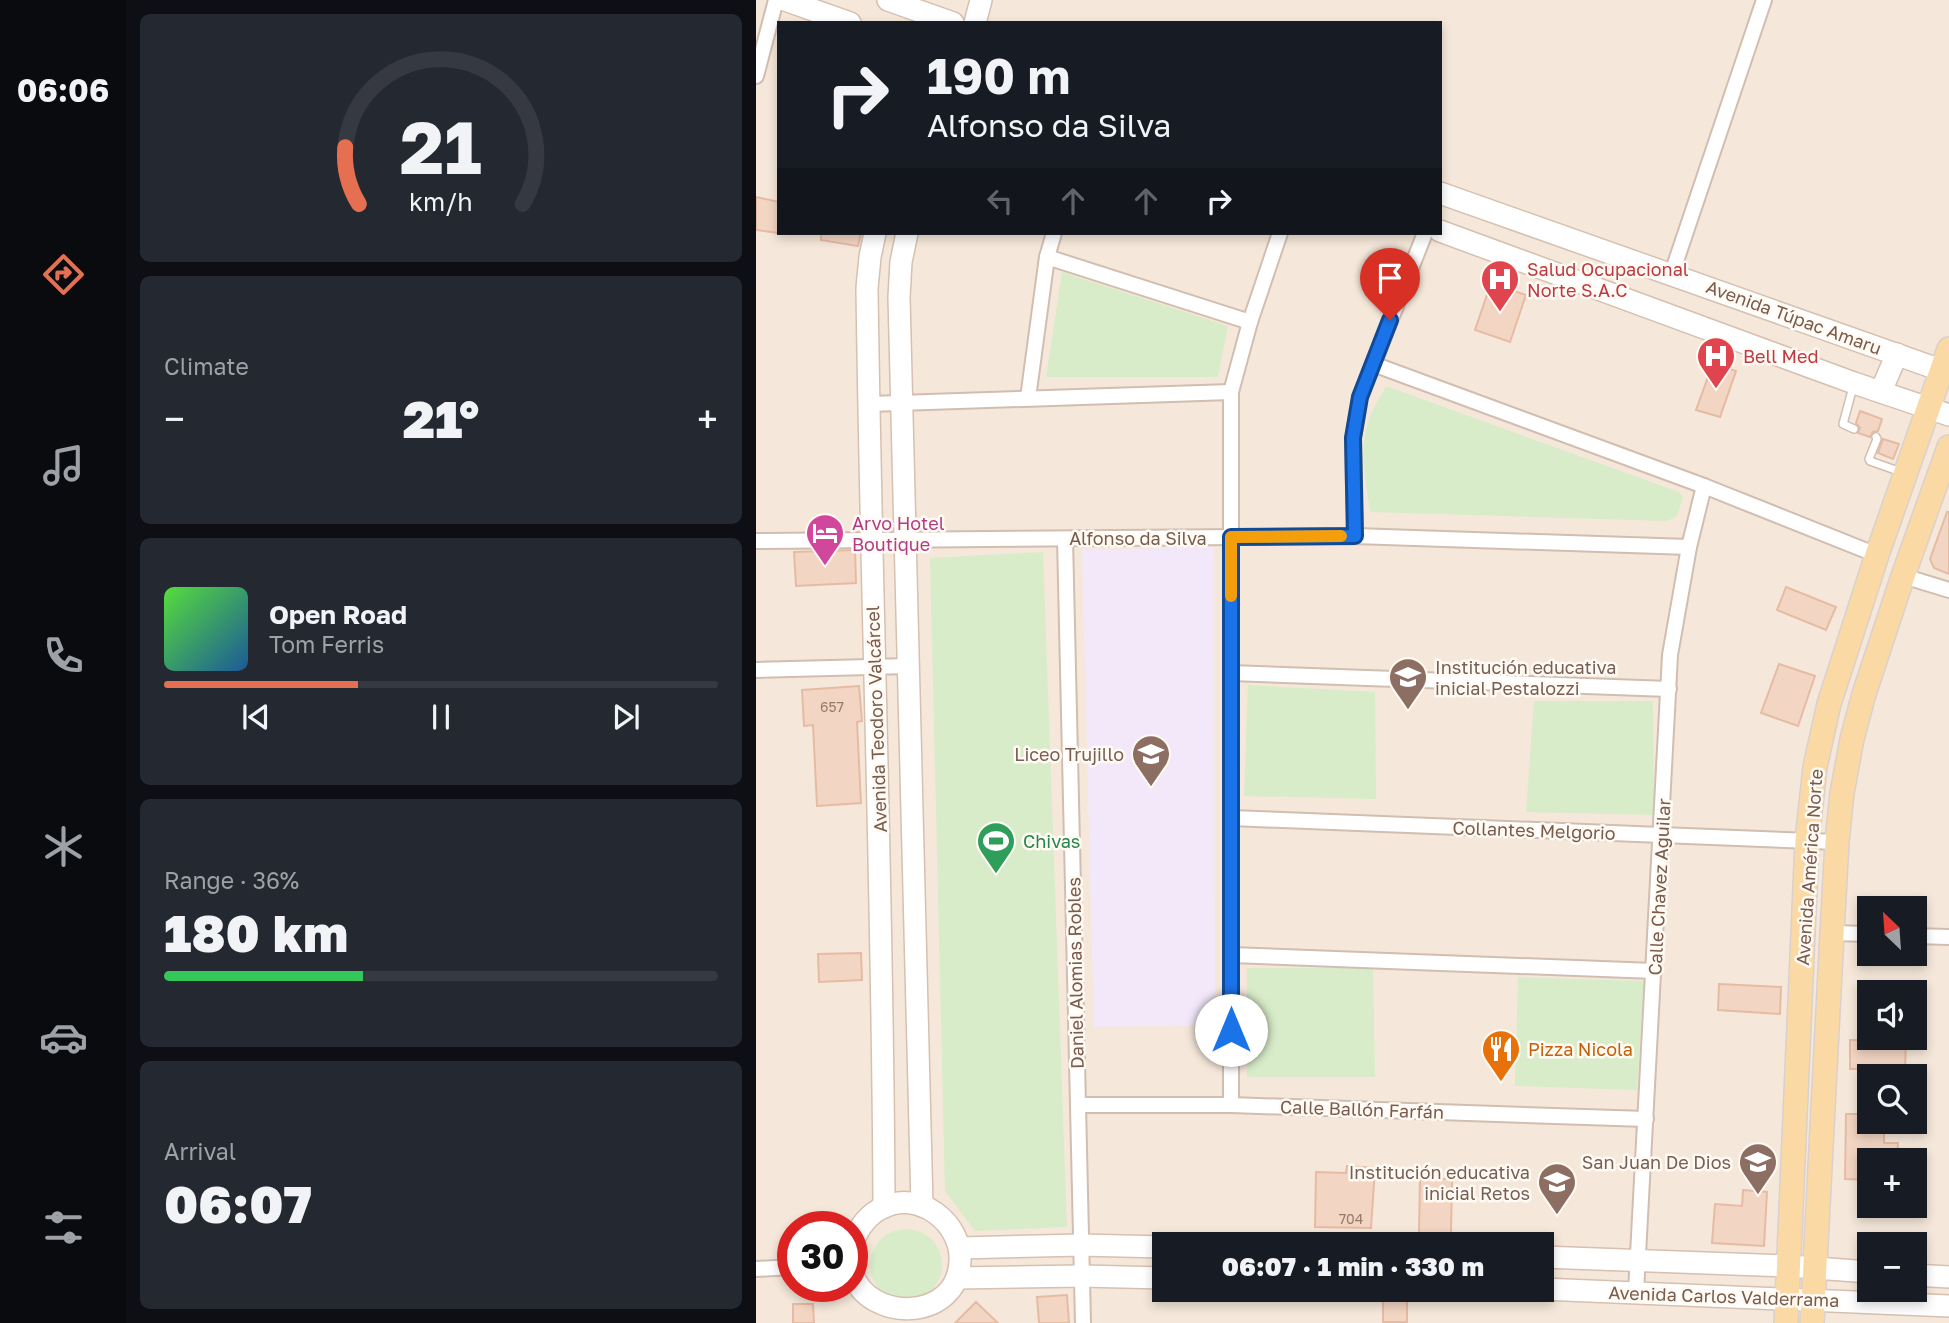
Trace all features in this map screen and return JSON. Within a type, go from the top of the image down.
[{"type":"main road","name":"Avenida América Norte","points":[[1786,1323],[1807,841],[1815,767],[1829,704],[1877,555],[1906,473],[1939,412],[1946,364]]},
{"type":"main road","name":"Avenida América Norte","points":[[1812,1323],[1837,842],[1842,793],[1864,694],[1949,447]]},
{"type":"main road","points":[[1906,473],[1936,481]]},
{"type":"street","points":[[756,76],[776,0]]},
{"type":"street","points":[[785,0],[844,21]]},
{"type":"street","points":[[888,0],[944,16]]},
{"type":"street","points":[[976,21],[982,0]]},
{"type":"street","points":[[1672,273],[1764,0]]},
{"type":"street","name":"Avenida Túpac Amaru","points":[[1442,194],[1897,354],[1946,364]]},
{"type":"street","points":[[1442,232],[1939,412]]},
{"type":"street","name":"Avenida Teodoro Valcárcel","points":[[875,235],[867,288],[883,1007],[884,1207]]},
{"type":"street","name":"Avenida Teodoro Valcárcel","points":[[907,235],[901,262],[899,297],[922,1206]]},
{"type":"street","points":[[1028,398],[1047,257],[1053,235]]},
{"type":"street","points":[[1231,1105],[1231,392],[1250,322],[1279,235]]},
{"type":"street","points":[[1355,536],[1353,438],[1360,397],[1423,235]]},
{"type":"street","points":[[1047,257],[1250,322]]},
{"type":"street","points":[[1881,391],[1897,354]]},
{"type":"street","points":[[1373,363],[1704,486],[1877,555]]},
{"type":"street","points":[[869,404],[1231,392]]},
{"type":"street","name":"Calle Chavez Aguilar","points":[[1636,1292],[1670,655],[1689,547],[1704,486]]},
{"type":"street","name":"Alfonso da Silva","points":[[756,541],[1355,536],[1689,547]]},
{"type":"street","name":"Daniel Alomias Robles","points":[[1065,539],[1083,1323]]},
{"type":"street","points":[[1903,576],[1949,590]]},
{"type":"street","points":[[756,670],[909,666]]},
{"type":"street","points":[[1231,673],[1669,689]]},
{"type":"street","name":"Collantes Melgorio","points":[[1231,818],[1837,842]]},
{"type":"street","points":[[1832,933],[1857,934]]},
{"type":"street","points":[[1927,936],[1949,937]]},
{"type":"street","points":[[1231,955],[1654,971]]},
{"type":"street","points":[[883,1007],[917,1005]]},
{"type":"street","name":"Calle Ballón Farfán","points":[[1078,1105],[1231,1105],[1646,1119]]},
{"type":"street","points":[[868,1218],[884,1207],[902,1203],[922,1206],[947,1222],[960,1248],[957,1278],[949,1292],[923,1317],[906,1313],[889,1317],[868,1298]]},
{"type":"street","points":[[960,1248],[1081,1245],[1152,1247]]},
{"type":"street","name":"Avenida Carlos Valderrama","points":[[1554,1257],[1857,1271]]},
{"type":"street","points":[[756,1269],[777,1268]]},
{"type":"street","points":[[1927,1276],[1949,1277]]},
{"type":"street","points":[[957,1278],[1152,1278]]},
{"type":"street","name":"Avenida Carlos Valderrama","points":[[1554,1289],[1949,1306]]},
{"type":"lane","points":[[1854,383],[1843,424],[1854,429]]},
{"type":"lane","points":[[1876,437],[1870,461],[1906,473]]},
{"type":"shaded area","points":[[756,0],[1949,0],[1949,1323],[756,1323]]},
{"type":"shaded area","name":"Liceo Trujillo","points":[[1214,547],[1215,1025],[1094,1027],[1082,550]]},
{"type":"green space","points":[[1062,272],[1228,326],[1218,377],[1046,377]]},
{"type":"green space","points":[[1386,386],[1679,492],[1683,497],[1677,516],[1667,521],[1370,512],[1364,439],[1370,416]]},
{"type":"green space","name":"Chivas","points":[[1043,552],[1067,1227],[975,1231],[945,1191],[930,558]]},
{"type":"green space","points":[[1248,685],[1375,692],[1376,799],[1244,796]]},
{"type":"green space","points":[[1534,701],[1653,701],[1654,815],[1526,812]]},
{"type":"green space","points":[[1247,968],[1373,968],[1375,1077],[1247,1077]]},
{"type":"green space","points":[[1518,977],[1644,981],[1637,1090],[1515,1086]]},
{"type":"green space","points":[[906,1229],[926,1235],[936,1245],[942,1265],[936,1285],[926,1295],[906,1301],[886,1295],[876,1285],[870,1265],[876,1245],[886,1235]]},
{"type":"building","points":[[756,197],[777,202],[777,233],[756,230]]},
{"type":"building","points":[[821,235],[861,235],[858,246],[821,240]]},
{"type":"building","name":"Salud Ocupacional Norte S.A.C","points":[[1491,283],[1526,295],[1510,342],[1475,330]]},
{"type":"building","name":"Bell Med","points":[[1713,363],[1736,371],[1720,417],[1696,410]]},
{"type":"building","points":[[1860,411],[1882,419],[1878,431],[1873,432],[1870,437],[1858,433],[1860,428],[1856,423]]},
{"type":"building","points":[[1883,439],[1899,444],[1893,459],[1878,453]]},
{"type":"building","points":[[1947,512],[1949,574],[1934,568],[1930,559]]},
{"type":"building","name":"Arvo Hotel Boutique","points":[[855,550],[856,583],[796,586],[794,552]]},
{"type":"building","points":[[1786,587],[1836,607],[1826,630],[1777,610]]},
{"type":"building","points":[[1779,664],[1815,676],[1798,726],[1761,713]]},
{"type":"building","points":[[859,686],[862,721],[857,722],[861,803],[817,806],[813,725],[804,726],[802,690]]},
{"type":"building","points":[[861,953],[862,980],[819,982],[818,954]]},
{"type":"building","points":[[1719,984],[1781,987],[1780,1014],[1718,1010]]},
{"type":"building","points":[[1850,1040],[1857,1040],[1857,1050],[1906,1050],[1905,1064],[1857,1064],[1857,1069],[1850,1069]]},
{"type":"building","points":[[1846,1114],[1857,1114],[1857,1134],[1884,1134],[1884,1143],[1898,1143],[1898,1148],[1857,1148],[1857,1180],[1845,1179]]},
{"type":"building","points":[[1347,1166],[1375,1168],[1371,1228],[1315,1227],[1316,1172],[1346,1173]]},
{"type":"building","points":[[1420,1178],[1452,1179],[1451,1232],[1419,1232]]},
{"type":"building","points":[[1743,1190],[1767,1192],[1764,1246],[1712,1243],[1715,1204],[1742,1206]]},
{"type":"building","points":[[1067,1295],[1069,1323],[1039,1323],[1037,1297]]},
{"type":"building","points":[[976,1302],[998,1323],[955,1323]]},
{"type":"building","points":[[1383,1302],[1407,1302],[1407,1322],[1383,1322]]},
{"type":"building","points":[[793,1304],[813,1304],[814,1323],[793,1323]]},
{"type":"slow traffic","points":[[1231,596],[1231,537],[1341,536]]},
{"type":"place","name":"Salud Ocupacional Norte S.A.C","points":[[1500,313]]},
{"type":"place","name":"Bell Med","points":[[1716,390]]},
{"type":"place","name":"Arvo Hotel Boutique","points":[[825,567]]},
{"type":"place","name":"Institución educativa inicial Pestalozzi","points":[[1408,711]]},
{"type":"place","name":"Liceo Trujillo","points":[[1151,788]]},
{"type":"place","name":"Chivas","points":[[996,875]]},
{"type":"place","name":"Pizza Nicola","points":[[1501,1083]]},
{"type":"place","name":"San Juan De Dios","points":[[1758,1196]]},
{"type":"place","name":"Institución educativa inicial Retos","points":[[1557,1216]]},
{"type":"route","points":[[1231,1030],[1231,537],[1355,536],[1353,438],[1360,397],[1390,320]]}]
